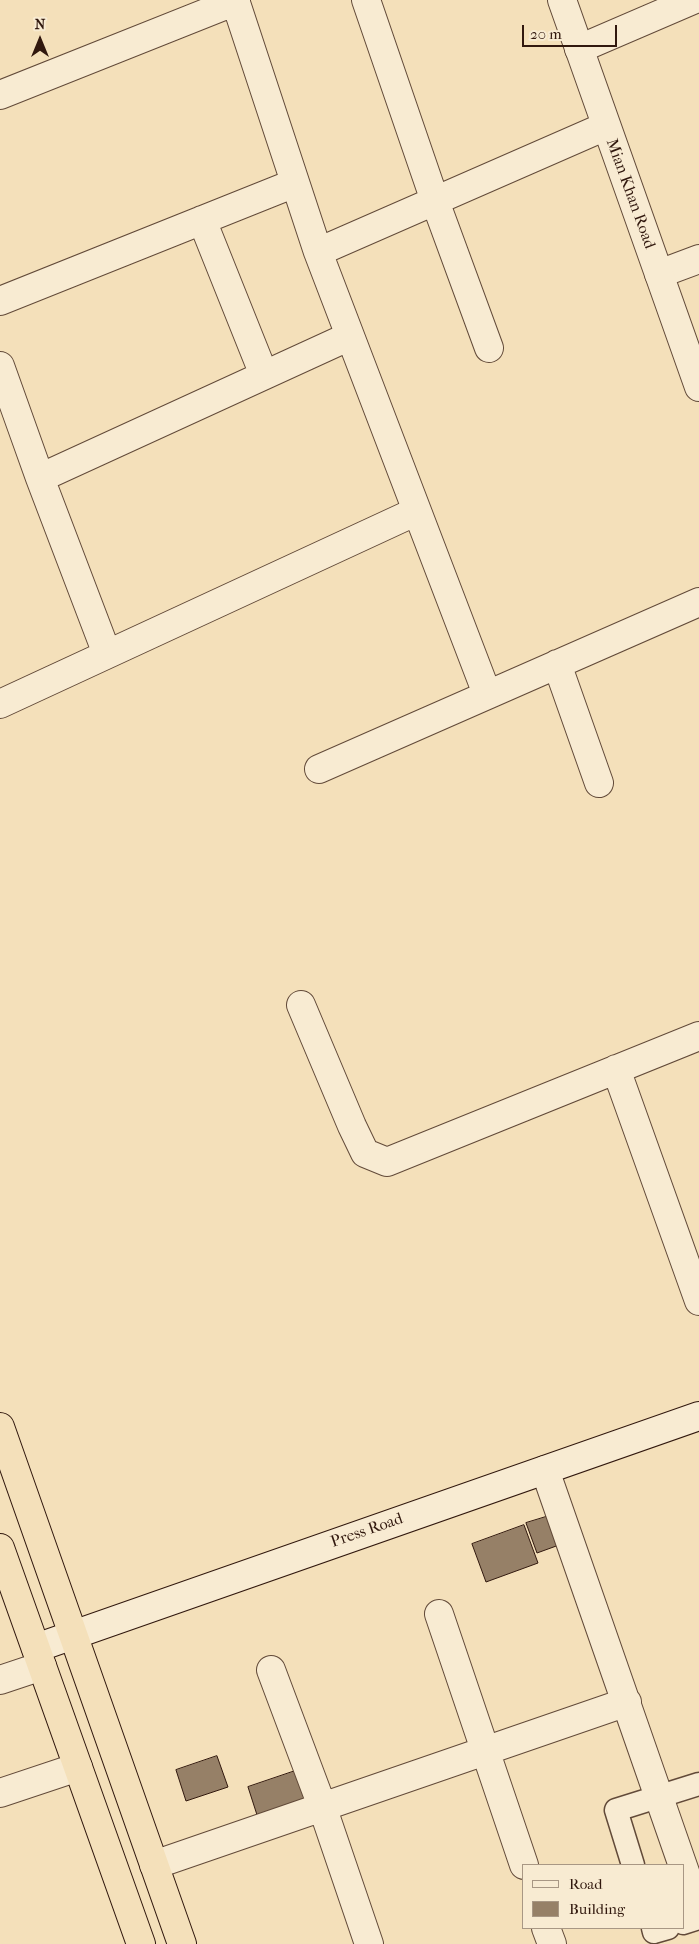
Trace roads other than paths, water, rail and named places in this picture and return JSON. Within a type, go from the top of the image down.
[{"type":"highway","points":[[0,1427],[182,1944]]},
{"type":"highway","points":[[0,1548],[141,1944]]},
{"type":"street","points":[[0,95],[235,0],[318,252],[487,694]]},
{"type":"street","points":[[366,0],[435,201],[489,348]]},
{"type":"street","name":"Mian Khan Road","points":[[562,0],[699,387]]},
{"type":"street","points":[[579,49],[693,0]]},
{"type":"street","points":[[318,252],[606,126]]},
{"type":"street","points":[[0,301],[295,183]]},
{"type":"street","points":[[202,220],[264,375]]},
{"type":"street","points":[[659,274],[699,260]]},
{"type":"street","points":[[40,478],[350,336]]},
{"type":"street","points":[[0,366],[106,654]]},
{"type":"street","points":[[0,704],[417,511]]},
{"type":"street","points":[[319,769],[699,602]]},
{"type":"street","points":[[557,664],[600,783]]},
{"type":"street","points":[[301,1005],[352,1126],[366,1153],[387,1162],[699,1036]]},
{"type":"street","points":[[616,1069],[699,1301]]},
{"type":"street","name":"Press Road","points":[[0,1680],[39,1657],[72,1634],[699,1416]]},
{"type":"street","points":[[545,1470],[682,1864]]},
{"type":"street","points":[[439,1614],[524,1864]]},
{"type":"street","points":[[271,1670],[322,1806],[369,1944]]},
{"type":"street","points":[[154,1865],[627,1702]]},
{"type":"street","points":[[0,1793],[78,1767]]},
{"type":"street","points":[[633,1864],[616,1810],[699,1784]]},
{"type":"street","points":[[684,1869],[699,1912]]},
{"type":"street","points":[[684,1923],[699,1918]]},
{"type":"street","points":[[546,1929],[552,1944]]},
{"type":"street","points":[[653,1929],[654,1932],[664,1929]]}]
